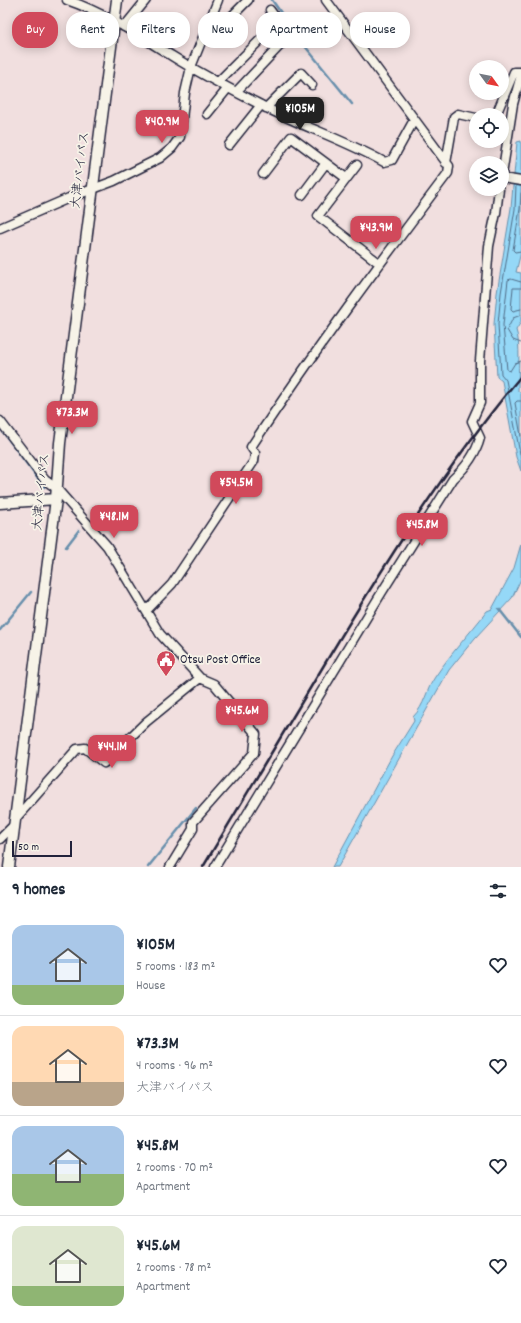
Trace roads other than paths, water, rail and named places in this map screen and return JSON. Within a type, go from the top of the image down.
[{"type":"main road","name":"大津バイパス","points":[[115,12],[117,0]]},
{"type":"main road","name":"大津バイパス","points":[[9,867],[56,498],[61,435],[110,48]]},
{"type":"main road","points":[[0,503],[56,498]]},
{"type":"street","points":[[67,0],[94,12]]},
{"type":"street","points":[[124,27],[146,0]]},
{"type":"street","points":[[213,12],[218,0]]},
{"type":"street","points":[[236,12],[248,0]]},
{"type":"street","points":[[146,610],[172,584],[254,461],[255,453],[251,447],[294,382],[379,263],[448,173],[449,166],[326,0]]},
{"type":"street","points":[[119,24],[228,88],[305,126],[363,150],[384,162],[392,160],[414,120]]},
{"type":"street","points":[[218,82],[256,44]]},
{"type":"street","points":[[0,228],[114,180],[160,158],[172,148],[180,137],[185,92],[191,67],[198,48]]},
{"type":"street","points":[[236,92],[278,48]]},
{"type":"street","points":[[499,108],[514,72],[521,72]]},
{"type":"street","points":[[229,145],[263,106],[301,73],[312,85]]},
{"type":"street","points":[[507,156],[513,104],[521,75]]},
{"type":"street","points":[[208,114],[228,88]]},
{"type":"street","points":[[446,163],[454,117],[458,114],[469,116]]},
{"type":"street","points":[[263,174],[290,137],[346,178]]},
{"type":"street","points":[[302,195],[326,163]]},
{"type":"street","points":[[357,165],[318,216],[379,263]]},
{"type":"street","points":[[509,178],[521,181]]},
{"type":"street","points":[[215,867],[453,479],[460,472],[477,448],[480,438],[472,421],[480,403],[480,362],[489,246],[496,213],[497,196]]},
{"type":"street","points":[[0,421],[45,480],[56,488],[107,546],[160,634],[200,678],[214,684],[256,734],[256,746],[254,753],[193,822],[193,829],[170,867]]},
{"type":"street","points":[[0,839],[77,749],[85,748],[104,763],[146,722],[200,678]]},
{"type":"water","points":[[521,141],[521,252],[516,272],[521,273],[521,322],[516,330],[519,351],[518,391],[521,393],[521,471],[516,457],[502,381],[497,377],[494,324],[497,293],[511,208],[517,142]]},
{"type":"water","points":[[521,544],[521,579],[512,598],[475,638],[449,670],[338,867],[332,867],[392,756],[414,721],[413,717],[420,708],[435,677],[487,611],[492,609],[514,568]]},
{"type":"waterway","points":[[272,0],[300,40],[352,104]]},
{"type":"waterway","points":[[0,428],[44,487]]},
{"type":"waterway","points":[[66,547],[79,530]]},
{"type":"waterway","points":[[0,630],[31,592]]},
{"type":"waterway","points":[[499,609],[521,637]]},
{"type":"waterway","points":[[148,867],[196,808]]},
{"type":"railway","points":[[203,867],[393,553],[467,445],[521,376]]},
{"type":"place","name":"Otsu Post Office","points":[[166,677]]}]
